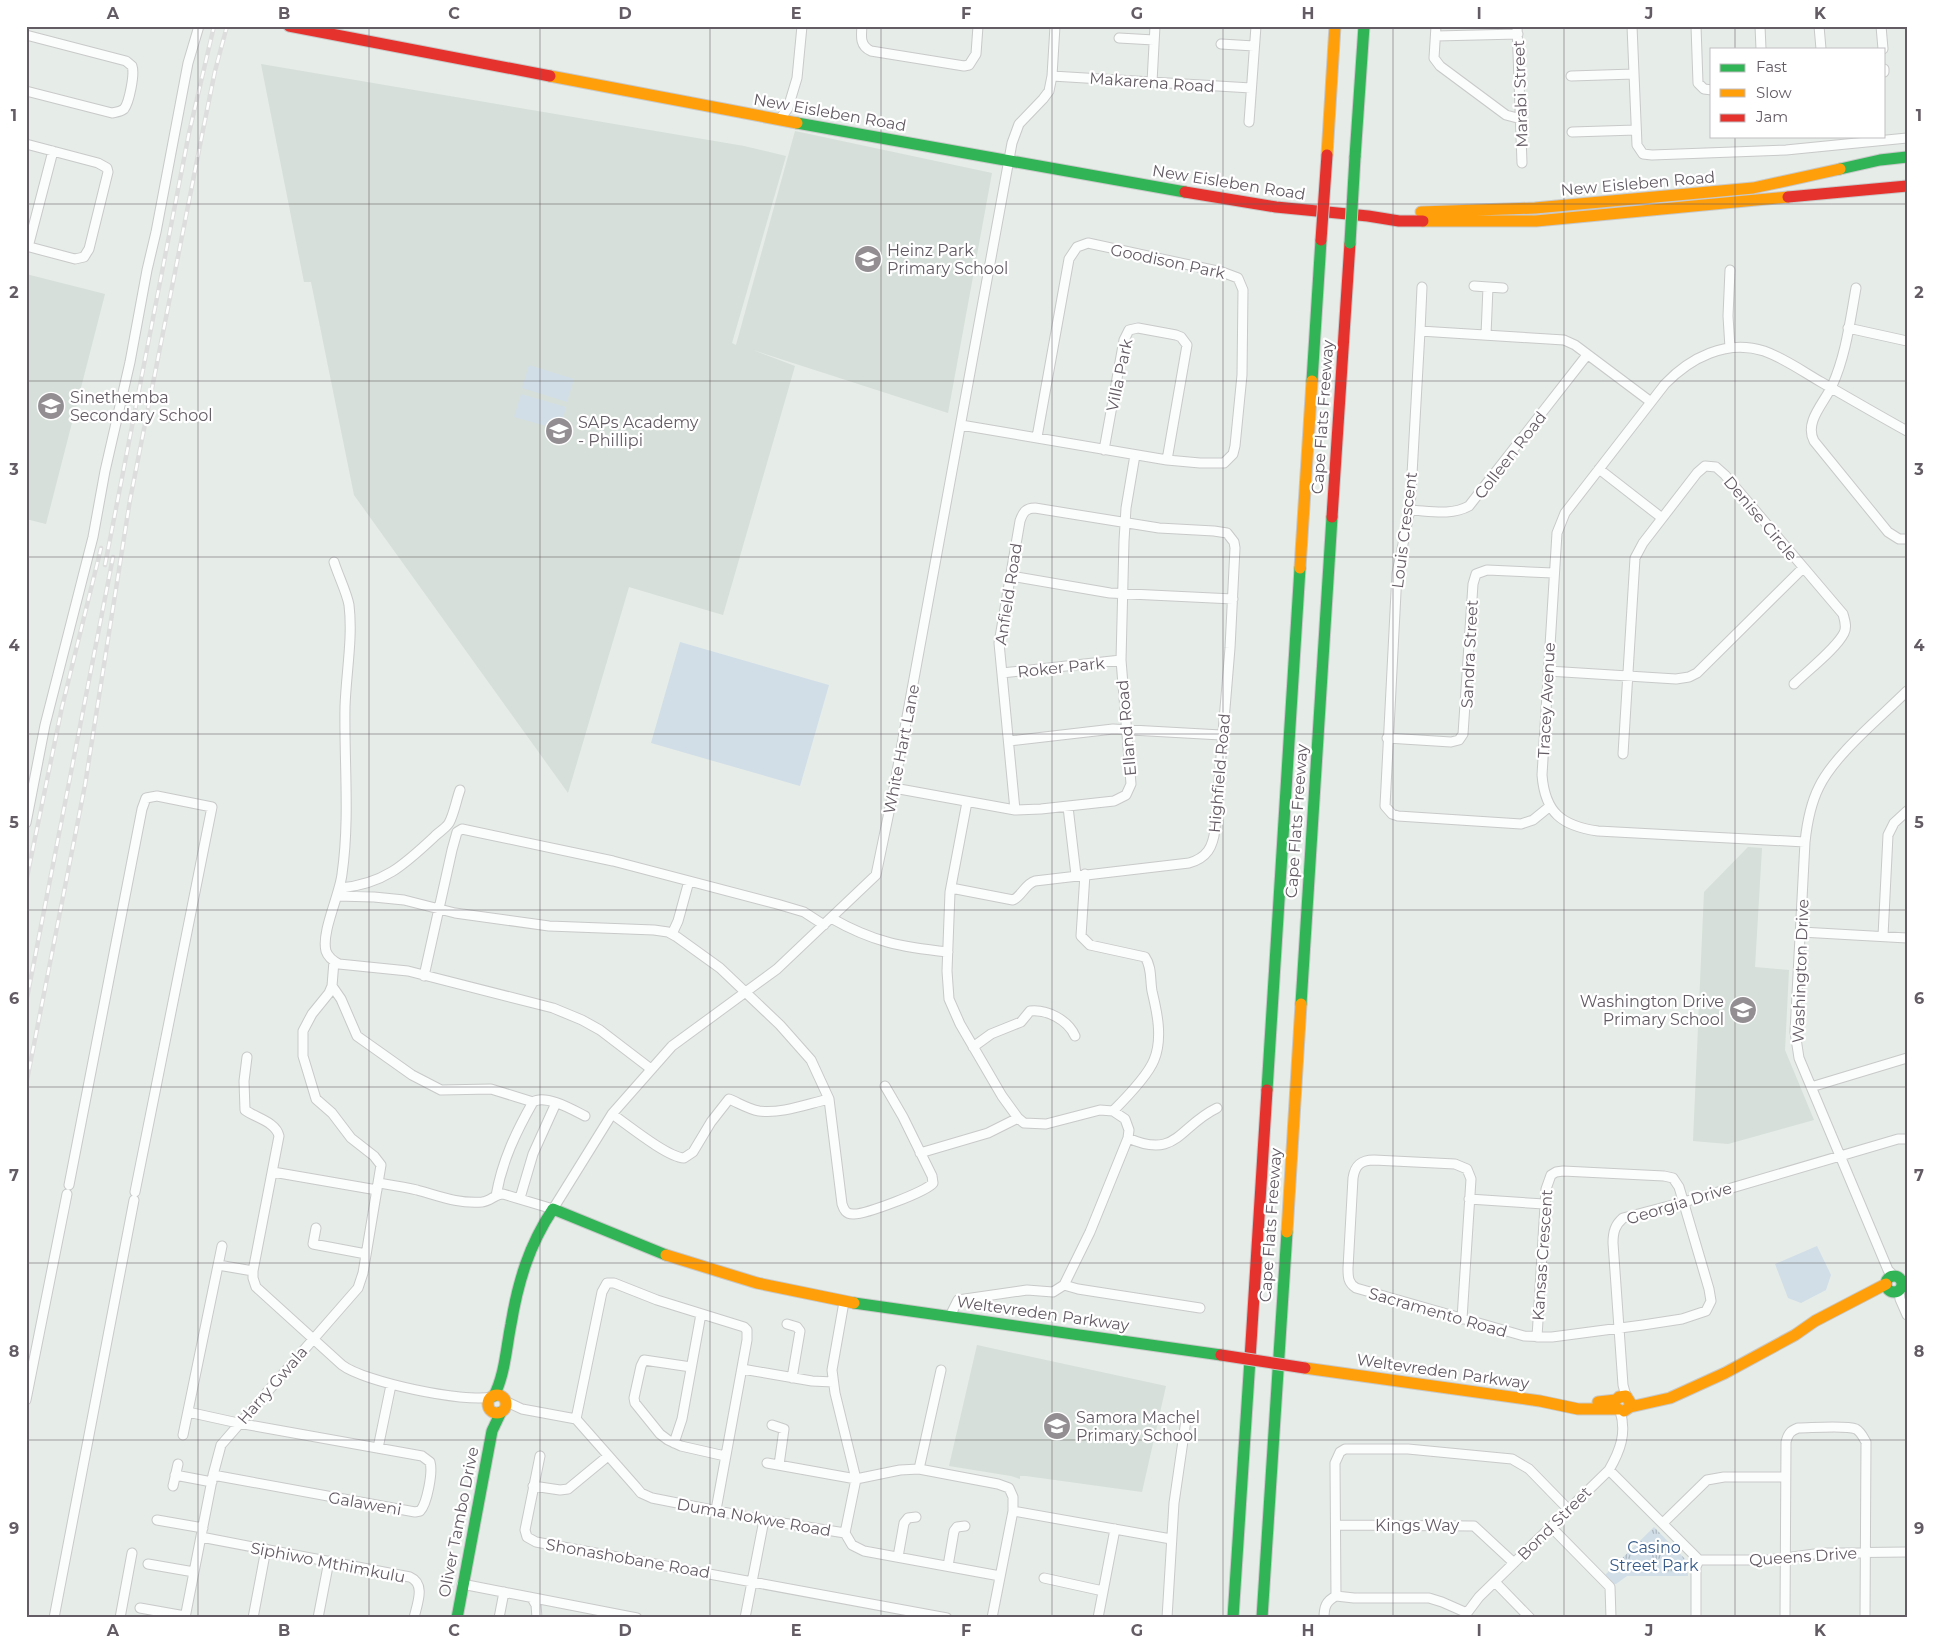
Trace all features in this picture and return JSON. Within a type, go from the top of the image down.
[{"type":"main road","name":"New Eisleben Road","points":[[289,26],[1009,161],[1260,205],[1399,221],[1536,221],[1907,186]]},
{"type":"main road","name":"Cape Flats Freeway","points":[[1233,1618],[1335,26]]},
{"type":"main road","name":"Cape Flats Freeway","points":[[1262,1618],[1364,26]]},
{"type":"main road","name":"New Eisleben Road","points":[[1368,216],[1535,208],[1753,188],[1880,160],[1907,157]]},
{"type":"main road","name":"Weltevreden Parkway","points":[[553,1209],[674,1258],[769,1286],[844,1302],[1540,1401],[1551,1405],[1577,1409],[1670,1398],[1725,1373],[1796,1334],[1817,1326],[1896,1284]]},
{"type":"main road","name":"Oliver Tambo Drive","points":[[457,1618],[524,1264],[535,1237],[553,1209]]},
{"type":"street","points":[[26,823],[47,718],[93,537],[105,470],[130,362],[188,63],[199,26]]},
{"type":"street","points":[[785,120],[797,78],[802,26]]},
{"type":"street","points":[[862,26],[864,46],[871,51],[964,66],[969,66],[975,59],[978,26]]},
{"type":"street","name":"White Hart Lane","points":[[553,1209],[612,1114],[672,1046],[776,969],[876,875],[894,788],[1009,161],[1016,128],[1023,118],[1047,95],[1052,76],[1055,26]]},
{"type":"street","points":[[1152,82],[1155,26]]},
{"type":"street","points":[[1249,122],[1256,26]]},
{"type":"street","points":[[1632,26],[1636,130],[1638,148],[1646,155],[1786,150],[1907,138]]},
{"type":"street","points":[[1696,26],[1698,83],[1704,89],[1710,90]]},
{"type":"street","points":[[1760,26],[1761,48]]},
{"type":"street","points":[[1819,26],[1821,48]]},
{"type":"street","points":[[1881,26],[1883,48]]},
{"type":"street","points":[[1518,30],[1436,31],[1434,58],[1440,66],[1506,115],[1521,119]]},
{"type":"street","name":"Marabi Street","points":[[1518,30],[1522,163]]},
{"type":"street","points":[[26,35],[126,60],[134,70],[126,105],[121,111],[112,113],[26,91]]},
{"type":"street","points":[[1119,38],[1154,40]]},
{"type":"street","points":[[1221,44],[1254,46]]},
{"type":"street","points":[[1570,76],[1634,74]]},
{"type":"street","name":"Makarena Road","points":[[1052,76],[1251,88]]},
{"type":"street","points":[[1572,132],[1636,130]]},
{"type":"street","points":[[26,144],[53,151],[98,163],[107,168],[108,176],[92,240],[87,254],[81,259],[27,247],[53,151]]},
{"type":"street","name":"Goodison Park","points":[[1037,437],[1070,259],[1076,247],[1088,243],[1222,272],[1238,278],[1242,283],[1242,375],[1233,454],[1229,459],[1219,464],[1166,460]]},
{"type":"street","points":[[1730,270],[1728,316],[1730,348]]},
{"type":"street","points":[[1474,286],[1503,288]]},
{"type":"street","name":"Louis Crescent","points":[[1422,287],[1410,510],[1398,573],[1384,800],[1387,810],[1392,814],[1408,817],[1521,824],[1534,820],[1549,807]]},
{"type":"street","points":[[1486,335],[1488,287]]},
{"type":"street","points":[[1856,288],[1841,362],[1831,388],[1813,419],[1810,435],[1888,532],[1899,539],[1907,540]]},
{"type":"street","name":"Villa Park","points":[[1104,450],[1124,340],[1129,330],[1138,328],[1176,335],[1181,337],[1187,345],[1166,460]]},
{"type":"street","points":[[1848,328],[1907,341]]},
{"type":"street","points":[[1420,331],[1564,340],[1651,402]]},
{"type":"street","name":"Tracey Avenue","points":[[1549,807],[1545,796],[1542,775],[1555,545],[1560,523],[1565,513],[1651,402],[1679,370],[1700,356],[1730,348],[1748,348],[1768,353],[1907,431]]},
{"type":"street","name":"Colleen Road","points":[[1410,510],[1459,511],[1469,506],[1587,356]]},
{"type":"street","points":[[961,424],[1166,460]]},
{"type":"street","name":"Elland Road","points":[[894,788],[1015,810],[1068,807],[1114,801],[1126,795],[1131,784],[1121,660],[1125,523],[1135,455]]},
{"type":"street","name":"Denise Circle","points":[[1716,467],[1725,475],[1803,568],[1697,673],[1689,677],[1676,679],[1628,676],[1635,558],[1643,543],[1702,468],[1716,467]]},
{"type":"street","points":[[1599,469],[1662,518]]},
{"type":"street","name":"Anfield Road","points":[[1015,810],[999,643],[1020,521],[1025,511],[1029,508],[1125,523]]},
{"type":"street","name":"Highfield Road","points":[[951,885],[1009,900],[1016,898],[1030,882],[1035,880],[1188,864],[1197,861],[1207,853],[1214,840],[1221,736],[1230,648],[1234,542],[1227,533],[1214,530],[1159,528],[1125,523]]},
{"type":"street","points":[[334,562],[347,599],[349,616],[345,706],[345,838],[343,866],[338,892],[327,931],[325,945],[328,954],[334,961],[345,965],[401,970],[538,1003],[570,1015],[609,1036],[650,1069]]},
{"type":"street","points":[[1794,684],[1833,646],[1844,633],[1846,627],[1843,614],[1803,568]]},
{"type":"street","name":"Sandra Street","points":[[1387,738],[1451,742],[1458,740],[1463,734],[1473,584],[1476,574],[1487,570],[1553,573]]},
{"type":"street","points":[[1011,576],[1123,594],[1233,598]]},
{"type":"street","name":"Roker Park","points":[[1002,673],[1121,660]]},
{"type":"street","points":[[1548,672],[1628,676],[1623,754]]},
{"type":"street","name":"Washington Drive","points":[[1907,692],[1827,772],[1811,806],[1805,842],[1795,1032],[1799,1058],[1896,1284],[1907,1315]]},
{"type":"street","points":[[1009,741],[1126,729],[1221,736]]},
{"type":"street","points":[[338,892],[395,872],[422,850],[449,823],[460,790]]},
{"type":"street","points":[[26,1400],[142,809],[146,798],[157,796],[212,806],[54,1618]]},
{"type":"street","points":[[950,1316],[958,1300],[1027,1290],[1053,1292],[1064,1285],[1090,1232],[1128,1138],[1129,1130],[1125,1119],[1113,1111],[1100,1110],[1046,1124],[1024,1123],[1018,1118],[972,1047],[949,998],[947,979],[951,885],[967,802]]},
{"type":"street","points":[[1068,807],[1081,874],[1081,936],[1090,945],[1145,958],[1149,964],[1150,983],[1158,1023],[1155,1059],[1147,1073],[1113,1111]]},
{"type":"street","points":[[1549,807],[1563,820],[1572,825],[1598,831],[1805,842]]},
{"type":"street","points":[[1883,936],[1888,835],[1894,823],[1907,811]]},
{"type":"street","points":[[449,823],[462,829],[607,860],[795,908],[824,925]]},
{"type":"street","points":[[424,976],[455,836],[458,830],[462,829]]},
{"type":"street","points":[[672,934],[678,921],[689,881]]},
{"type":"street","points":[[338,892],[394,899],[438,910],[549,926],[654,930],[672,934],[703,954],[745,991],[811,1060],[829,1099],[840,1195],[847,1213],[860,1214],[930,1187],[933,1183],[932,1176],[903,1117],[885,1086]]},
{"type":"street","points":[[831,918],[877,940],[915,948],[948,952]]},
{"type":"street","points":[[1801,932],[1907,938]]},
{"type":"street","points":[[334,961],[332,986],[343,1004],[357,1036],[412,1075],[441,1090],[492,1089],[533,1102]]},
{"type":"street","name":"Harry Gwala","points":[[185,1617],[212,1479],[221,1445],[238,1423],[358,1288],[366,1254],[381,1165],[374,1156],[351,1138],[332,1112],[316,1099],[303,1056],[303,1031],[312,1014],[326,998],[332,986]]},
{"type":"street","points":[[972,1047],[991,1034],[1020,1022],[1030,1011],[1042,1012],[1061,1020],[1070,1028],[1074,1036]]},
{"type":"street","points":[[247,1057],[244,1080],[245,1110],[272,1126],[278,1131],[279,1136],[253,1271],[255,1284],[259,1291],[349,1371],[391,1385],[576,1419],[601,1298],[607,1283],[614,1283],[657,1300],[740,1325],[747,1330],[748,1340],[716,1510]]},
{"type":"street","points":[[1811,1087],[1907,1058]]},
{"type":"street","points":[[496,1196],[499,1177],[507,1152],[533,1102],[539,1099],[556,1103],[585,1116]]},
{"type":"street","points":[[612,1114],[662,1149],[676,1157],[684,1158],[693,1152],[711,1122],[729,1099],[752,1109],[766,1111],[792,1108],[829,1099]]},
{"type":"street","points":[[520,1198],[533,1154],[556,1103]]},
{"type":"street","points":[[1128,1138],[1152,1146],[1166,1144],[1205,1114],[1218,1108]]},
{"type":"street","points":[[920,1153],[988,1133],[1018,1118]]},
{"type":"street","name":"Georgia Drive","points":[[1623,1403],[1613,1242],[1615,1227],[1623,1218],[1898,1139],[1907,1139]]},
{"type":"street","name":"Sacramento Road","points":[[1469,1199],[1470,1174],[1467,1169],[1459,1165],[1374,1160],[1367,1160],[1358,1164],[1353,1178],[1348,1268],[1349,1282],[1356,1288],[1510,1333],[1537,1337],[1619,1328]]},
{"type":"street","name":"Kansas Crescent","points":[[1537,1337],[1544,1204],[1548,1180],[1556,1172],[1563,1170],[1669,1176],[1677,1182],[1709,1289],[1710,1307],[1701,1314],[1682,1320],[1619,1328]]},
{"type":"street","points":[[273,1172],[378,1187],[409,1188],[461,1202],[487,1201],[504,1194],[553,1209]]},
{"type":"street","points":[[1462,1318],[1469,1199],[1544,1204]]},
{"type":"street","points":[[316,1228],[313,1244],[366,1254]]},
{"type":"street","points":[[183,1435],[222,1246]]},
{"type":"street","points":[[218,1265],[253,1271]]},
{"type":"street","points":[[1064,1285],[1078,1289],[1200,1308]]},
{"type":"street","name":"Duma Nokwe Road","points":[[576,1419],[646,1496],[764,1520],[845,1533],[856,1479],[833,1382],[834,1355],[844,1302]]},
{"type":"street","points":[[674,1443],[682,1420],[701,1314]]},
{"type":"street","points":[[787,1324],[797,1327],[800,1331],[792,1378]]},
{"type":"street","points":[[691,1367],[644,1360],[634,1398],[637,1408],[660,1434],[674,1443],[725,1456]]},
{"type":"street","points":[[742,1369],[792,1378],[833,1382]]},
{"type":"street","points":[[919,1468],[940,1370]]},
{"type":"street","points":[[378,1448],[391,1385]]},
{"type":"street","name":"Bond Street","points":[[1466,1615],[1479,1597],[1609,1470],[1621,1448],[1623,1403]]},
{"type":"street","name":"Galaweni","points":[[188,1412],[238,1423],[422,1456],[430,1462],[431,1469],[424,1506],[420,1511],[409,1512],[212,1479]]},
{"type":"street","points":[[1166,1618],[1175,1488],[1186,1420]]},
{"type":"street","points":[[772,1425],[784,1429],[778,1465]]},
{"type":"street","points":[[1785,1618],[1786,1442],[1792,1430],[1798,1428],[1846,1428],[1861,1432],[1866,1442],[1865,1618]]},
{"type":"street","points":[[1336,1596],[1335,1462],[1340,1452],[1350,1448],[1408,1449],[1512,1460],[1529,1468],[1568,1509]]},
{"type":"street","name":"Shonashobane Road","points":[[540,1456],[525,1530],[527,1537],[536,1542],[752,1581]]},
{"type":"street","points":[[534,1486],[560,1490],[568,1489],[608,1456]]},
{"type":"street","points":[[767,1463],[856,1479],[919,1468],[998,1484],[1009,1488],[1013,1497],[1013,1511],[992,1618]]},
{"type":"street","points":[[173,1486],[178,1464]]},
{"type":"street","points":[[1609,1470],[1699,1560],[1696,1567],[1696,1618]]},
{"type":"street","points":[[175,1475],[212,1479]]},
{"type":"street","points":[[1663,1523],[1707,1480],[1724,1477],[1785,1477]]},
{"type":"street","points":[[1013,1511],[1171,1539]]},
{"type":"street","points":[[898,1557],[904,1523],[908,1518],[916,1517]]},
{"type":"street","points":[[157,1520],[202,1528]]},
{"type":"street","points":[[745,1618],[764,1520]]},
{"type":"street","name":"Kings Way","points":[[1336,1525],[1474,1526],[1514,1563]]},
{"type":"street","points":[[948,1566],[954,1531],[957,1527],[965,1526]]},
{"type":"street","points":[[1551,1527],[1610,1587],[1612,1618]]},
{"type":"street","points":[[1098,1618],[1115,1529]]},
{"type":"street","points":[[845,1533],[852,1545],[857,1548],[1000,1576]]},
{"type":"street","name":"Siphiwo Mthimkulu","points":[[201,1537],[404,1575],[414,1579],[419,1587],[414,1618]]},
{"type":"street","points":[[253,1618],[266,1549]]},
{"type":"street","name":"Queens Drive","points":[[1699,1560],[1768,1560],[1822,1552],[1907,1552]]},
{"type":"street","points":[[120,1618],[132,1553]]},
{"type":"street","points":[[318,1618],[329,1561]]},
{"type":"street","points":[[148,1564],[194,1572]]},
{"type":"street","points":[[1044,1578],[1103,1591]]},
{"type":"street","points":[[752,1581],[947,1618]]},
{"type":"street","points":[[1495,1582],[1530,1618]]},
{"type":"street","points":[[462,1584],[600,1614],[637,1618]]},
{"type":"street","points":[[499,1618],[504,1592]]},
{"type":"street","points":[[1324,1618],[1326,1604],[1336,1596],[1354,1598],[1429,1598],[1442,1602],[1466,1615]]},
{"type":"street","points":[[532,1598],[538,1616]]},
{"type":"street","points":[[140,1608],[185,1617]]},
{"type":"shaded area","name":"SAPs Academy - Phillipi","points":[[261,64],[744,146],[786,156],[732,343],[736,345],[795,131],[992,173],[948,413],[753,350],[795,366],[723,615],[629,587],[568,793],[354,495],[311,282],[304,282]]},
{"type":"shaded area","name":"Sinethemba Secondary School","points":[[26,274],[105,294],[46,524],[26,519]]},
{"type":"shaded area","name":"Washington Drive Primary School","points":[[1748,847],[1762,848],[1755,967],[1789,970],[1785,1050],[1814,1120],[1728,1144],[1693,1141],[1704,892]]},
{"type":"shaded area","name":"Samora Machel Primary School","points":[[977,1345],[1166,1386],[1142,1492],[1026,1476],[1020,1476],[1020,1479],[949,1466]]},
{"type":"green space","points":[[529,365],[574,379],[567,402],[522,388]]},
{"type":"green space","points":[[521,394],[566,407],[560,430],[514,417]]},
{"type":"green space","points":[[680,642],[829,685],[800,786],[651,743]]},
{"type":"green space","points":[[1817,1246],[1831,1275],[1826,1290],[1801,1303],[1788,1298],[1775,1264]]},
{"type":"green space","name":"Casino Street Park","points":[[1654,1527],[1687,1561],[1688,1576],[1627,1576],[1613,1584],[1605,1575]]},
{"type":"railway","points":[[105,565],[189,133],[214,26]]},
{"type":"railway","points":[[26,1085],[85,785],[130,500],[215,71],[227,26]]},
{"type":"railway","points":[[26,882],[62,707],[101,548]]},
{"type":"railway","points":[[26,1003],[113,557]]},
{"type":"traffic: fast","points":[[1355,157],[1364,26]]},
{"type":"traffic: fast","points":[[797,123],[1185,192]]},
{"type":"traffic: fast","points":[[1350,243],[1355,157]]},
{"type":"traffic: fast","points":[[1840,169],[1880,160],[1907,157]]},
{"type":"traffic: fast","points":[[1312,381],[1321,240]]},
{"type":"traffic: fast","points":[[1301,1004],[1332,517]]},
{"type":"traffic: fast","points":[[1267,1090],[1300,568]]},
{"type":"traffic: fast","points":[[494,1396],[503,1370],[521,1279],[537,1236],[553,1209],[666,1255]]},
{"type":"traffic: fast","points":[[1262,1618],[1287,1232]]},
{"type":"traffic: fast","points":[[1894,1276],[1900,1278],[1902,1284],[1900,1290],[1894,1292],[1888,1290],[1886,1284],[1888,1278],[1894,1276]]},
{"type":"traffic: fast","points":[[854,1303],[1221,1355]]},
{"type":"traffic: fast","points":[[1233,1618],[1250,1359]]},
{"type":"traffic: fast","points":[[457,1618],[492,1431],[501,1412]]},
{"type":"traffic: slow","points":[[1327,155],[1335,26]]},
{"type":"traffic: slow","points":[[550,76],[797,123]]},
{"type":"traffic: slow","points":[[1421,212],[1535,208],[1753,188],[1840,169]]},
{"type":"traffic: slow","points":[[1423,221],[1536,221],[1788,197]]},
{"type":"traffic: slow","points":[[1300,568],[1312,381]]},
{"type":"traffic: slow","points":[[1287,1232],[1301,1004]]},
{"type":"traffic: slow","points":[[666,1255],[757,1283],[854,1303]]},
{"type":"traffic: slow","points":[[1630,1407],[1670,1398],[1725,1373],[1795,1335],[1815,1321],[1886,1284]]},
{"type":"traffic: slow","points":[[1305,1368],[1540,1401],[1578,1409],[1618,1409]]},
{"type":"traffic: slow","points":[[497,1395],[503,1398],[506,1404],[503,1410],[497,1413],[491,1410],[488,1404],[491,1398],[497,1395]]},
{"type":"traffic: slow","points":[[1598,1402],[1616,1400],[1619,1397],[1626,1396],[1631,1404],[1624,1411]]},
{"type":"traffic: jam","points":[[289,26],[550,76]]},
{"type":"traffic: jam","points":[[1321,240],[1327,155]]},
{"type":"traffic: jam","points":[[1788,197],[1907,186]]},
{"type":"traffic: jam","points":[[1185,192],[1276,207],[1399,221],[1423,221]]},
{"type":"traffic: jam","points":[[1332,517],[1350,243]]},
{"type":"traffic: jam","points":[[1250,1359],[1267,1090]]},
{"type":"traffic: jam","points":[[1221,1355],[1305,1368]]},
{"type":"place","name":"Heinz Park Primary School","points":[[868,259]]},
{"type":"place","name":"Sinethemba Secondary School","points":[[51,406]]},
{"type":"place","name":"SAPs Academy - Phillipi","points":[[559,431]]},
{"type":"place","name":"Washington Drive Primary School","points":[[1743,1010]]},
{"type":"place","name":"Samora Machel Primary School","points":[[1057,1426]]}]
